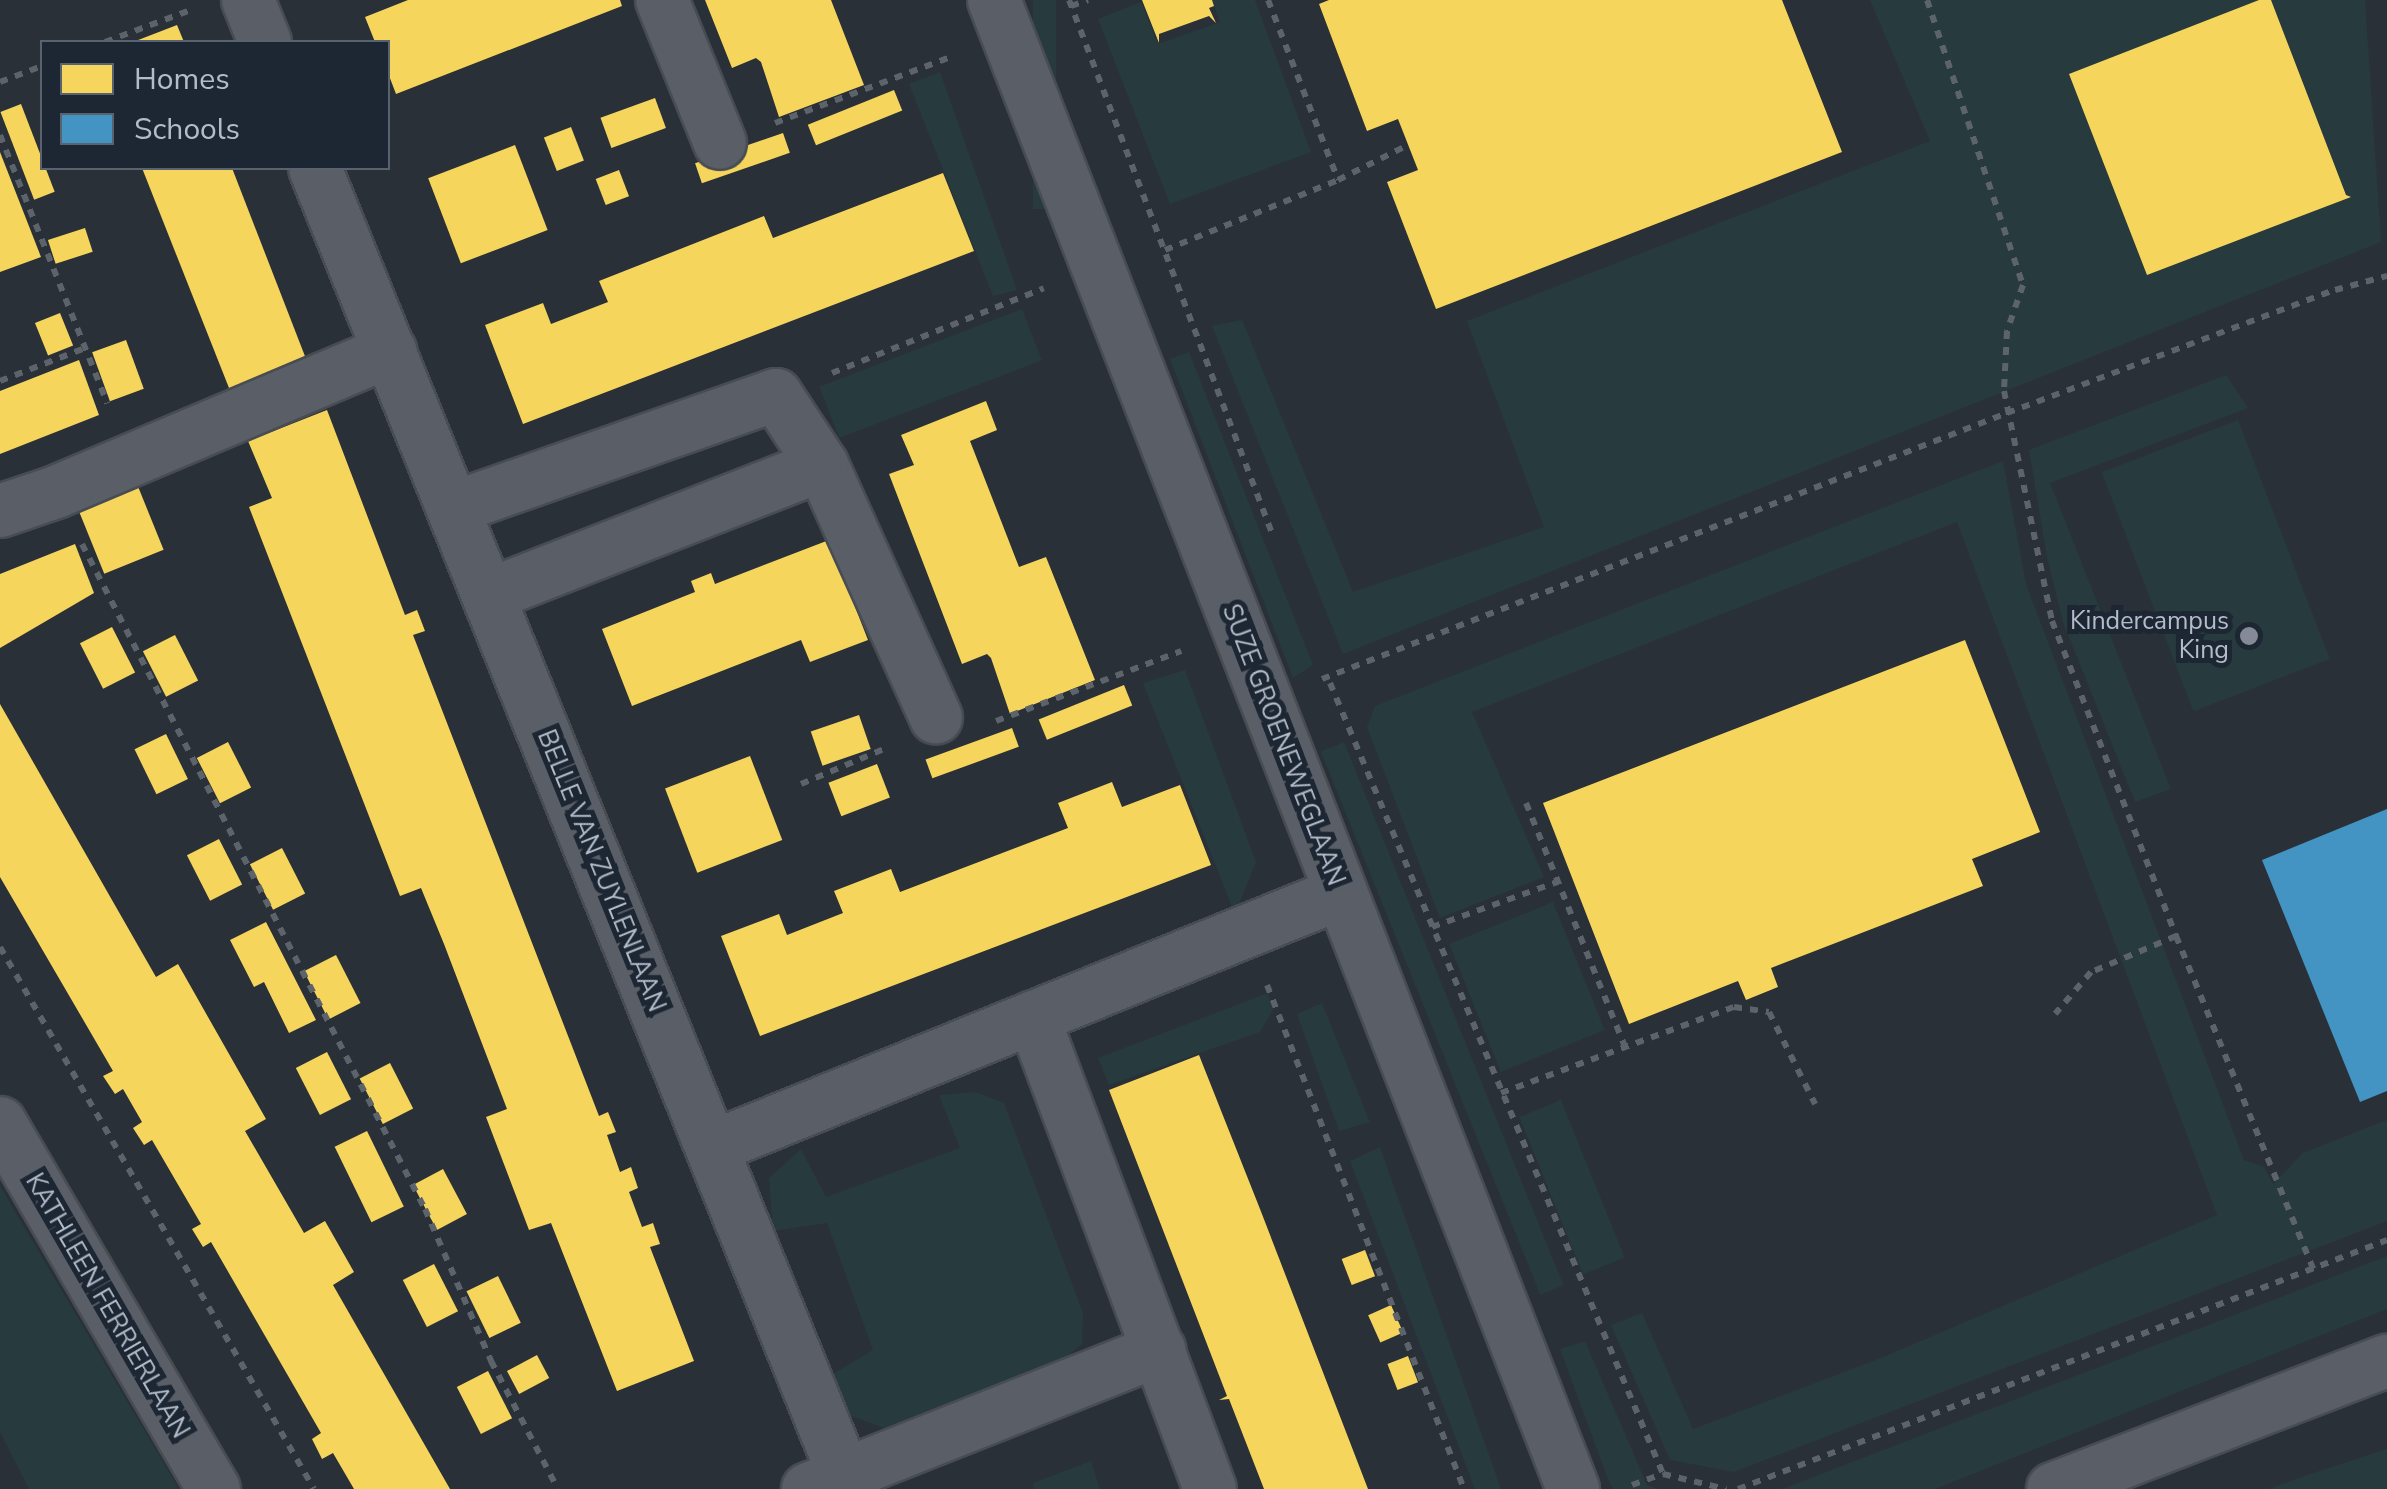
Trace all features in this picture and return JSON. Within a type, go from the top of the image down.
[{"type":"street","points":[[662,0],[720,143]]},
{"type":"street","points":[[224,3],[263,40]]},
{"type":"street","name":"SUZE GROENEWEGLAAN","points":[[1001,18],[1572,1489]]},
{"type":"street","name":"BELLE VAN ZUYLENLAAN","points":[[317,170],[712,1147],[826,1482]]},
{"type":"street","points":[[0,511],[56,492],[390,352]]},
{"type":"street","points":[[454,508],[776,395],[822,465],[936,717]]},
{"type":"street","points":[[489,594],[822,465]]},
{"type":"street","points":[[712,1147],[1341,893]]},
{"type":"street","points":[[1033,1017],[1210,1489]]},
{"type":"street","name":"KATHLEEN FERRIERLAAN","points":[[0,1123],[214,1489]]},
{"type":"street","points":[[826,1482],[1159,1350]]},
{"type":"street","points":[[2054,1489],[2387,1361]]},
{"type":"path","points":[[1088,0],[1070,3],[1277,546]]},
{"type":"path","points":[[1268,0],[1338,180]]},
{"type":"path","points":[[1927,0],[2023,285],[2007,331],[2007,414],[2052,621],[2313,1269]]},
{"type":"path","points":[[111,40],[224,3]]},
{"type":"path","points":[[720,143],[1001,18]]},
{"type":"path","points":[[0,82],[40,67]]},
{"type":"path","points":[[0,135],[130,460]]},
{"type":"path","points":[[1165,250],[1338,180],[1408,145]]},
{"type":"path","points":[[776,395],[1097,266]]},
{"type":"path","points":[[1266,702],[2007,414],[2335,290],[2387,276]]},
{"type":"path","points":[[0,380],[85,348]]},
{"type":"path","points":[[56,492],[425,1208],[491,1360],[558,1489]]},
{"type":"path","points":[[800,784],[888,748],[936,717],[988,724],[1238,629]]},
{"type":"path","points":[[1320,658],[1662,1474]]},
{"type":"path","points":[[1526,802],[1625,1047]]},
{"type":"path","points":[[1432,927],[1558,882]]},
{"type":"path","points":[[1247,932],[1464,1489]]},
{"type":"path","points":[[2056,1014],[2090,972],[2176,936]]},
{"type":"path","points":[[0,947],[314,1489]]},
{"type":"path","points":[[1500,1093],[1734,1007],[1769,1012],[1814,1104]]},
{"type":"path","points":[[1738,1489],[2387,1240]]},
{"type":"path","points":[[1622,1489],[1662,1474],[1726,1489]]},
{"type":"green space","points":[[1033,0],[1056,0],[1056,209],[1033,209]]},
{"type":"green space","points":[[1212,0],[1255,0],[1311,152],[1170,204],[1098,19],[1141,2],[1158,44],[1220,22]]},
{"type":"green space","points":[[1870,0],[2365,0],[2381,242],[1343,654],[1212,326],[1242,320],[1353,592],[1544,527],[1467,321],[1930,141]]},
{"type":"green space","points":[[940,72],[1017,290],[993,296],[909,84]]},
{"type":"green space","points":[[1022,309],[1042,360],[839,438],[819,387]]},
{"type":"green space","points":[[1189,352],[1313,665],[1293,678],[1170,359]]},
{"type":"green space","points":[[2226,375],[2248,408],[2050,483],[2171,789],[2135,802],[2063,622],[2047,557],[2029,450]]},
{"type":"green space","points":[[2238,420],[2330,659],[2193,711],[2102,472]]},
{"type":"green space","points":[[2003,461],[2026,584],[2244,1160],[2264,1167],[2273,1184],[2303,1153],[2387,1120],[2387,1221],[1734,1472],[1670,1460],[1611,1325],[1642,1313],[1693,1429],[1876,1360],[2217,1215],[1957,522],[1472,712],[1544,877],[1440,918],[1367,727],[1375,706]]},
{"type":"green space","points":[[1185,670],[1256,862],[1235,914],[1143,683]]},
{"type":"green space","points":[[1344,742],[1564,1285],[1540,1295],[1321,751]]},
{"type":"green space","points":[[1553,902],[1605,1030],[1501,1072],[1449,944]]},
{"type":"green space","points":[[1268,993],[1273,1010],[1260,1032],[1109,1085],[1098,1058]]},
{"type":"green space","points":[[1322,1003],[1370,1122],[1339,1131],[1297,1014]]},
{"type":"green space","points":[[975,1092],[1004,1103],[1083,1313],[1082,1344],[1065,1358],[884,1428],[849,1415],[828,1377],[873,1350],[827,1223],[773,1231],[769,1178],[801,1149],[826,1197],[960,1148],[939,1095]]},
{"type":"green space","points":[[1561,1100],[1625,1258],[1583,1274],[1519,1117]]},
{"type":"green space","points":[[1380,1147],[1501,1489],[1475,1489],[1350,1161]]},
{"type":"green space","points":[[0,1186],[179,1489],[29,1489],[0,1432]]},
{"type":"green space","points":[[2387,1256],[2387,1309],[1935,1489],[1782,1489]]},
{"type":"green space","points":[[1585,1341],[1647,1485],[1658,1489],[1613,1489],[1608,1479],[1560,1349]]},
{"type":"green space","points":[[2387,1449],[2387,1489],[2269,1489],[2307,1475]]},
{"type":"green space","points":[[1091,1461],[1100,1489],[1034,1489],[1033,1483]]},
{"type":"building: Homes","points":[[408,0],[620,0],[622,6],[396,94],[390,78],[390,40],[374,40],[365,17]]},
{"type":"building: Homes","points":[[705,0],[831,0],[864,85],[779,117],[761,62],[756,58],[732,68]]},
{"type":"building: Homes","points":[[1142,0],[1212,0],[1214,6],[1209,8],[1216,23],[1209,16],[1159,34],[1159,43]]},
{"type":"building: Homes","points":[[1329,0],[1782,0],[1842,152],[1436,309],[1387,182],[1418,170],[1398,119],[1367,131],[1319,4]]},
{"type":"building: Homes","points":[[2259,0],[2271,0],[2346,195],[2351,197],[2147,275],[2069,74]]},
{"type":"building: Homes","points":[[177,25],[183,40],[138,40]]},
{"type":"building: Homes","points":[[894,90],[902,110],[816,145],[808,125]]},
{"type":"building: Homes","points":[[655,98],[666,128],[611,148],[600,118]]},
{"type":"building: Homes","points":[[21,104],[40,153],[40,170],[46,170],[55,192],[34,200],[0,112]]},
{"type":"building: Homes","points":[[571,127],[584,161],[557,171],[544,137]]},
{"type":"building: Homes","points":[[783,133],[790,153],[702,183],[695,163]]},
{"type":"building: Homes","points":[[515,145],[548,230],[461,263],[428,178]]},
{"type":"building: Homes","points":[[0,152],[41,257],[0,272]]},
{"type":"building: Homes","points":[[143,170],[233,170],[308,364],[231,393]]},
{"type":"building: Homes","points":[[619,170],[629,196],[606,205],[596,179]]},
{"type":"building: Homes","points":[[943,173],[974,251],[523,424],[485,325],[543,303],[551,324],[608,302],[599,281],[764,216],[773,238]]},
{"type":"building: Homes","points":[[85,228],[93,252],[56,264],[48,240]]},
{"type":"building: Homes","points":[[60,313],[73,345],[48,356],[35,323]]},
{"type":"building: Homes","points":[[126,340],[144,389],[110,401],[92,352]]},
{"type":"building: Homes","points":[[79,360],[99,415],[0,454],[0,391]]},
{"type":"building: Homes","points":[[986,401],[997,430],[970,441],[1019,567],[1046,557],[1095,680],[1010,714],[991,658],[987,654],[962,664],[889,474],[914,465],[901,435]]},
{"type":"building: Homes","points":[[327,410],[405,615],[417,610],[425,631],[413,635],[599,1116],[608,1112],[616,1132],[607,1135],[620,1172],[631,1167],[638,1188],[629,1192],[642,1227],[653,1223],[660,1244],[650,1247],[694,1361],[617,1391],[551,1223],[529,1230],[486,1117],[507,1109],[444,944],[421,888],[400,896],[249,507],[272,498],[248,441]]},
{"type":"building: Homes","points":[[137,484],[164,550],[104,574],[78,508]]},
{"type":"building: Homes","points":[[829,540],[868,640],[810,662],[801,640],[632,706],[602,629],[695,592],[691,581],[711,573],[715,584]]},
{"type":"building: Homes","points":[[75,544],[94,593],[0,648],[0,574]]},
{"type":"building: Homes","points":[[112,627],[135,672],[103,689],[80,643]]},
{"type":"building: Homes","points":[[175,635],[198,680],[166,697],[143,651]]},
{"type":"building: Homes","points":[[1965,640],[2040,832],[1972,859],[1983,886],[1771,968],[1778,987],[1746,1000],[1738,981],[1629,1024],[1543,803]]},
{"type":"building: Homes","points":[[1124,685],[1132,705],[1047,740],[1039,719]]},
{"type":"building: Homes","points":[[0,704],[156,977],[178,964],[266,1119],[245,1131],[304,1233],[325,1221],[354,1272],[333,1285],[450,1489],[354,1489],[333,1453],[322,1459],[312,1439],[321,1433],[211,1242],[203,1247],[192,1229],[201,1224],[152,1140],[144,1145],[133,1128],[142,1122],[123,1089],[115,1094],[103,1076],[113,1071],[0,877]]},
{"type":"building: Homes","points":[[859,715],[871,749],[822,766],[811,732]]},
{"type":"building: Homes","points":[[1012,728],[1019,747],[932,778],[926,759]]},
{"type":"building: Homes","points":[[166,734],[188,779],[156,794],[135,749]]},
{"type":"building: Homes","points":[[228,742],[251,787],[220,803],[197,758]]},
{"type":"building: Homes","points":[[750,756],[782,840],[697,873],[665,789]]},
{"type":"building: Homes","points":[[877,764],[890,798],[841,816],[828,783]]},
{"type":"building: Homes","points":[[1112,782],[1122,807],[1180,785],[1211,865],[760,1036],[721,936],[779,914],[787,935],[843,913],[834,891],[891,869],[900,892],[1068,828],[1058,803]]},
{"type":"building: Homes","points":[[219,839],[242,884],[210,901],[187,855]]},
{"type":"building: Homes","points":[[282,848],[305,893],[273,910],[250,864]]},
{"type":"building: Homes","points":[[266,922],[316,1020],[289,1033],[264,982],[254,987],[230,940]]},
{"type":"building: Homes","points":[[336,955],[361,1003],[328,1019],[304,971]]},
{"type":"building: Homes","points":[[327,1052],[351,1099],[320,1115],[296,1068]]},
{"type":"building: Homes","points":[[1199,1055],[1368,1489],[1264,1489],[1229,1399],[1219,1400],[1227,1396],[1109,1090]]},
{"type":"building: Homes","points":[[390,1063],[413,1108],[383,1124],[360,1078]]},
{"type":"building: Homes","points":[[367,1131],[404,1206],[371,1222],[335,1147]]},
{"type":"building: Homes","points":[[443,1169],[467,1214],[437,1230],[413,1185]]},
{"type":"building: Homes","points":[[1365,1250],[1375,1276],[1352,1285],[1342,1259]]},
{"type":"building: Homes","points":[[434,1264],[458,1311],[427,1327],[403,1280]]},
{"type":"building: Homes","points":[[498,1276],[521,1323],[489,1338],[467,1291]]},
{"type":"building: Homes","points":[[1391,1305],[1403,1332],[1380,1343],[1368,1315]]},
{"type":"building: Homes","points":[[537,1355],[549,1378],[519,1394],[507,1371]]},
{"type":"building: Homes","points":[[1408,1356],[1418,1382],[1397,1390],[1387,1364]]},
{"type":"building: Homes","points":[[488,1371],[512,1418],[481,1434],[457,1387]]},
{"type":"building: Schools","points":[[2387,809],[2387,1091],[2360,1102],[2262,860]]},
{"type":"place","name":"Kindercampus King","points":[[2249,636]]}]
